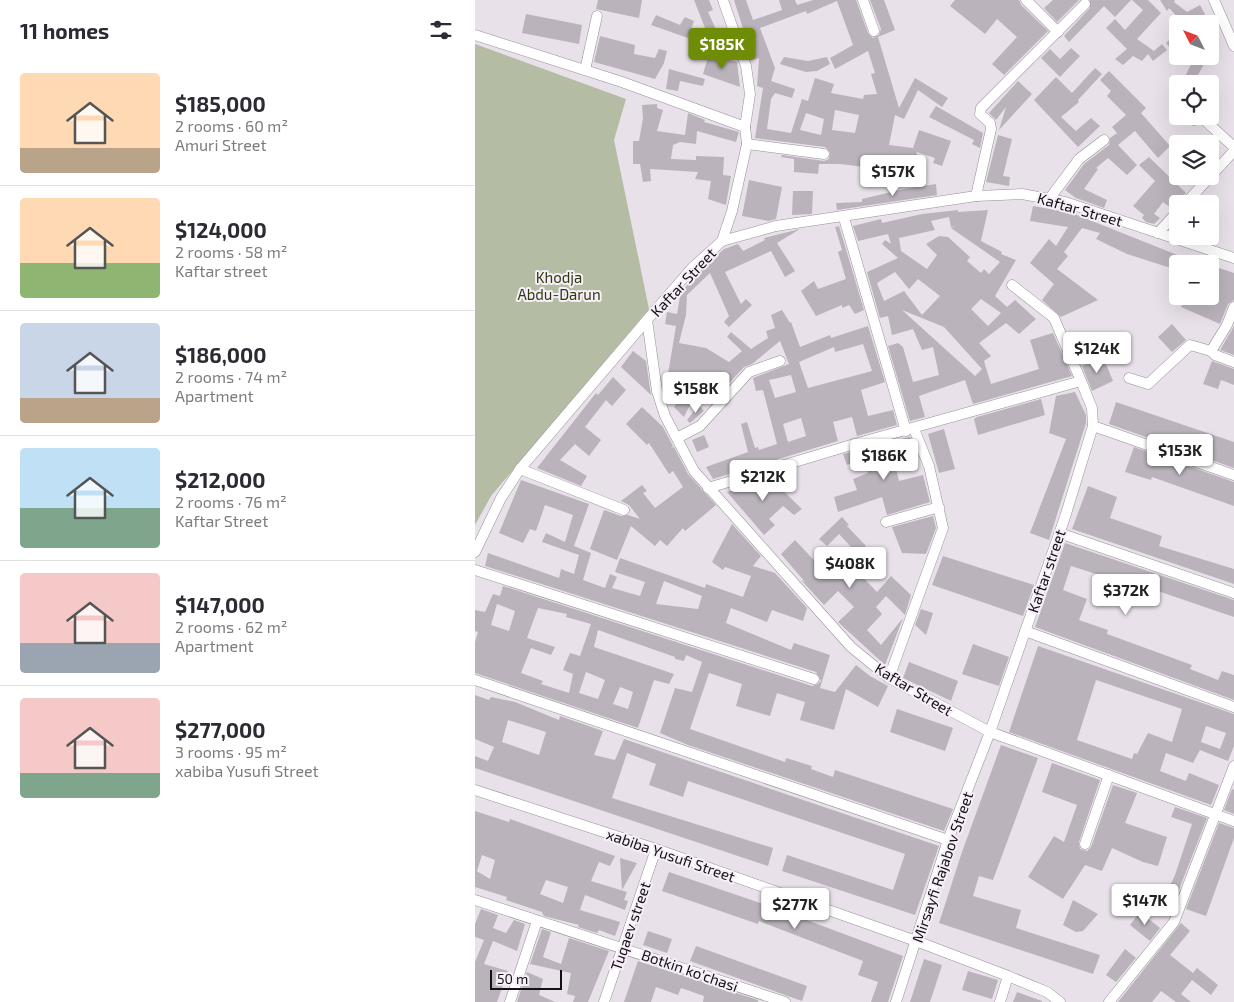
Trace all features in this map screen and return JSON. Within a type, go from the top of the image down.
[{"type":"street","points":[[722,242],[732,211],[747,144],[745,128],[751,94],[746,66],[723,0]]},
{"type":"street","points":[[863,0],[874,31]]},
{"type":"street","points":[[1026,0],[1058,32]]},
{"type":"street","points":[[1215,0],[1234,46]]},
{"type":"street","points":[[976,196],[991,129],[990,123],[980,114],[981,108],[1085,4]]},
{"type":"street","points":[[585,70],[597,16]]},
{"type":"street","points":[[475,35],[585,70],[745,128]]},
{"type":"street","points":[[1210,125],[1234,147]]},
{"type":"street","points":[[1050,198],[1079,158],[1104,140]]},
{"type":"street","points":[[747,144],[824,154]]},
{"type":"street","points":[[1193,195],[1234,151]]},
{"type":"street","name":"Kaftar Street","points":[[1234,258],[1050,198],[1021,194],[976,196],[844,218],[776,226],[722,242],[692,268],[647,320],[657,391],[665,416],[694,471],[851,647],[889,678],[990,732],[1234,821]]},
{"type":"street","points":[[844,218],[910,430],[929,466],[943,528],[889,678]]},
{"type":"street","points":[[1158,233],[1169,221]]},
{"type":"street","name":"Kaftar street","points":[[990,732],[1059,533],[1093,426],[1092,408],[1053,318],[1012,285]]},
{"type":"street","points":[[1211,351],[1227,324],[1234,307]]},
{"type":"street","points":[[475,552],[501,498],[520,469],[647,320]]},
{"type":"street","points":[[1129,378],[1148,384],[1191,345],[1211,351],[1215,356],[1234,362]]},
{"type":"street","points":[[677,438],[700,426],[749,372],[781,361]]},
{"type":"street","points":[[708,488],[851,445],[1081,381]]},
{"type":"street","points":[[1093,426],[1234,475]]},
{"type":"street","points":[[520,469],[624,510]]},
{"type":"street","points":[[886,522],[939,507]]},
{"type":"street","points":[[1059,533],[1234,593]]},
{"type":"street","points":[[475,570],[814,680]]},
{"type":"street","points":[[1025,631],[1234,707]]},
{"type":"street","points":[[475,680],[948,840]]},
{"type":"street","name":"Mirsayfi Rajabov Street","points":[[896,1002],[948,840],[990,732]]},
{"type":"street","points":[[1109,1002],[1174,922],[1214,813],[1234,766]]},
{"type":"street","points":[[1085,844],[1109,775]]},
{"type":"street","name":"xabiba Yusufi Street","points":[[475,790],[656,849],[917,941],[1047,992],[1061,1002]]},
{"type":"street","name":"Tuqaev street","points":[[605,1002],[656,849]]},
{"type":"street","name":"Botkin ko'chasi","points":[[475,900],[623,947],[785,1002]]},
{"type":"street","points":[[510,1002],[537,921]]},
{"type":"street","points":[[1000,1002],[1008,976]]},
{"type":"green space","name":"Khodja Abdu-Darun","points":[[475,44],[626,99],[614,140],[649,309],[491,496],[475,525]]},
{"type":"building","points":[[598,0],[642,0],[639,18],[596,9]]},
{"type":"building","points":[[694,0],[709,0],[713,10],[708,12],[718,34],[709,38]]},
{"type":"building","points":[[734,0],[746,0],[753,20],[782,10],[779,0],[795,0],[797,5],[813,0],[856,0],[868,33],[873,38],[879,35],[881,29],[870,0],[884,0],[895,30],[878,37],[899,108],[915,78],[948,98],[942,107],[918,90],[904,119],[895,115],[889,145],[913,148],[919,130],[951,141],[942,166],[933,163],[935,158],[917,152],[914,173],[840,164],[819,164],[818,174],[794,172],[794,159],[781,157],[782,155],[824,161],[829,159],[830,152],[825,147],[755,138],[763,88],[757,86],[759,58],[753,60]],"holes":[[[837,1],[853,45],[830,58],[835,69],[868,51],[875,73],[871,74],[877,94],[864,95],[863,99],[831,93],[834,84],[815,78],[808,101],[802,99],[791,133],[767,129],[771,99],[775,93],[792,98],[795,89],[771,81],[775,68],[760,28],[806,11],[807,14]],[[835,110],[859,115],[855,133],[832,130]],[[806,113],[824,119],[821,135],[800,130]]]},
{"type":"building","points":[[955,0],[1019,0],[1021,5],[1048,31],[1004,75],[992,64],[1017,37],[997,19],[985,34],[950,6]]},
{"type":"building","points":[[1053,0],[1079,0],[1057,22],[1044,8]]},
{"type":"building","points":[[1090,0],[1131,0],[1115,17],[1104,6],[1069,42],[1064,36],[1090,8]]},
{"type":"building","points":[[1132,0],[1148,0],[1161,13],[1137,39],[1154,51],[1162,44],[1167,50],[1153,61],[1148,54],[1142,61],[1133,56],[1123,65],[1115,59],[1127,49],[1106,28],[1115,19],[1125,30],[1143,10]]},
{"type":"building","points":[[1160,0],[1175,0],[1174,2],[1187,12],[1200,5],[1205,15],[1176,15],[1169,8],[1167,11]]},
{"type":"building","points":[[526,14],[582,25],[579,44],[522,33]]},
{"type":"building","points":[[656,15],[680,25],[685,17],[694,21],[688,38],[651,25]]},
{"type":"building","points":[[600,36],[635,45],[634,54],[655,58],[659,49],[667,51],[664,63],[655,79],[594,62]]},
{"type":"building","points":[[1071,48],[1080,56],[1060,77],[1041,58],[1050,49],[1060,59]]},
{"type":"building","points":[[709,54],[737,62],[740,87],[703,74]]},
{"type":"building","points":[[784,57],[808,61],[827,57],[830,64],[817,71],[806,72],[780,64]]},
{"type":"building","points":[[1191,65],[1203,65],[1198,75],[1186,75]]},
{"type":"building","points":[[1095,68],[1102,74],[1078,100],[1079,102],[1061,117],[1076,131],[1091,118],[1100,126],[1078,147],[1034,100],[1056,77],[1072,93]]},
{"type":"building","points":[[669,69],[705,79],[703,86],[680,81],[678,91],[666,89]]},
{"type":"building","points":[[1109,71],[1146,108],[1141,113],[1169,145],[1158,158],[1135,131],[1118,145],[1137,165],[1127,175],[1108,158],[1096,168],[1098,169],[1084,189],[1107,200],[1104,208],[1076,198],[1065,190],[1084,164],[1109,145],[1110,138],[1117,133],[1112,127],[1126,115],[1107,96],[1111,91],[1100,80]]},
{"type":"building","points":[[1018,81],[1032,94],[999,130],[1006,107],[996,120],[989,113]]},
{"type":"building","points":[[657,104],[657,108],[663,110],[657,131],[685,135],[688,113],[705,120],[704,122],[739,132],[736,142],[697,131],[696,144],[680,142],[673,145],[671,159],[696,160],[696,156],[724,157],[723,175],[731,176],[726,205],[708,199],[711,181],[695,179],[698,172],[650,169],[651,181],[643,182],[640,164],[633,164],[633,141],[639,141],[643,118],[642,105]]},
{"type":"building","points":[[936,106],[983,133],[980,148],[972,144],[974,140],[929,117]]},
{"type":"building","points":[[998,135],[1012,139],[1003,176],[1010,177],[1009,186],[986,182]]},
{"type":"building","points":[[1149,157],[1169,176],[1169,185],[1178,185],[1186,193],[1184,195],[1169,195],[1169,206],[1163,202],[1154,214],[1160,218],[1154,224],[1146,222],[1142,218],[1144,215],[1133,206],[1155,181],[1139,165]]},
{"type":"building","points":[[749,180],[782,187],[776,219],[769,221],[742,216]]},
{"type":"building","points":[[936,184],[937,195],[837,210],[836,203],[862,202],[862,199]]},
{"type":"building","points":[[793,191],[813,191],[812,214],[792,215]]},
{"type":"building","points":[[1033,206],[1072,213],[1177,255],[1169,255],[1169,267],[1127,254],[1096,239],[1100,233],[1082,228],[1064,252],[1068,256],[1057,269],[1098,300],[1061,317],[1042,300],[1054,284],[1030,263],[1049,239],[1056,246],[1068,227],[1030,221]]},
{"type":"building","points":[[958,210],[958,212],[988,210],[981,241],[1002,252],[1001,254],[1016,260],[995,296],[1007,307],[1015,300],[1036,319],[1019,334],[1006,323],[979,343],[991,356],[984,361],[991,384],[1039,369],[1030,340],[1053,333],[1072,376],[973,404],[965,380],[919,396],[925,417],[910,421],[888,346],[898,343],[903,347],[913,382],[939,375],[933,347],[922,350],[913,329],[892,335],[888,316],[880,318],[867,272],[898,258],[882,244],[885,240],[891,244],[888,234],[858,241],[853,226],[881,219],[882,223],[922,214]],"holes":[[[949,217],[951,227],[955,226],[951,228],[1000,262],[989,274],[984,269],[981,273],[967,261],[970,257],[948,237],[939,236],[926,244],[937,255],[927,269],[901,251],[899,238],[935,230],[931,221]],[[895,272],[909,289],[918,279],[940,296],[922,315],[904,291],[884,301],[877,283]],[[981,299],[1001,313],[988,326],[971,309]],[[902,310],[944,327],[982,369],[975,376]]]},
{"type":"building","points":[[839,226],[864,310],[855,314],[849,305],[842,308],[842,305],[816,316],[801,291],[814,281],[818,289],[846,279],[838,252],[842,250],[835,227]]},
{"type":"building","points":[[800,229],[777,243],[795,271],[785,277],[771,251],[725,272],[741,304],[746,299],[752,305],[729,327],[724,322],[729,316],[710,273],[687,295],[686,315],[679,343],[706,348],[729,362],[742,351],[727,337],[731,332],[751,349],[768,338],[766,331],[775,328],[771,315],[782,310],[791,322],[800,347],[830,335],[831,338],[868,326],[885,382],[861,390],[868,416],[893,410],[897,425],[857,436],[852,417],[833,422],[838,441],[713,479],[706,467],[748,452],[741,424],[747,422],[755,448],[758,447],[759,450],[777,444],[763,390],[756,391],[753,378],[789,364],[780,341],[752,364],[744,367],[719,394],[714,389],[726,385],[706,372],[684,417],[674,407],[685,393],[672,389],[667,380],[676,326],[665,324],[667,312],[677,314],[680,297],[678,295],[724,249],[738,244],[743,251],[765,240],[764,238]],"holes":[[[863,344],[872,371],[808,388],[799,362],[834,347],[835,352]],[[791,375],[796,392],[775,398],[769,380]],[[801,418],[806,436],[788,442],[783,424]]]},
{"type":"building","points":[[1219,268],[1234,273],[1234,300],[1228,304],[1220,324],[1181,307],[1182,305],[1219,305]]},
{"type":"building","points":[[1172,324],[1186,340],[1172,352],[1158,337]]},
{"type":"building","points":[[1234,326],[1234,355],[1220,350]]},
{"type":"building","points":[[633,351],[646,361],[651,395],[621,367]]},
{"type":"building","points":[[1103,357],[1113,381],[1092,391],[1082,366]]},
{"type":"building","points":[[1212,361],[1234,369],[1234,385],[1221,380],[1218,389],[1203,384]]},
{"type":"building","points":[[613,377],[626,390],[612,406],[606,400],[585,427],[601,440],[589,456],[575,444],[560,460],[587,476],[581,486],[537,468],[596,393],[598,395]]},
{"type":"building","points":[[1075,392],[1086,415],[1086,423],[1049,540],[1030,533],[1066,439],[1049,433],[1056,396]]},
{"type":"building","points":[[1041,399],[1045,415],[978,435],[974,419],[977,417]]},
{"type":"building","points":[[1116,402],[1234,442],[1234,468],[1109,424]]},
{"type":"building","points":[[699,405],[704,411],[690,423],[687,420]]},
{"type":"building","points":[[642,407],[663,427],[673,446],[671,448],[674,447],[688,474],[716,505],[685,531],[683,528],[667,546],[660,540],[655,546],[631,526],[617,560],[590,549],[604,510],[621,516],[628,515],[640,519],[629,505],[621,501],[642,485],[647,491],[643,493],[655,508],[683,487],[673,471],[669,474],[649,443],[647,445],[626,424]]},
{"type":"building","points":[[944,429],[955,469],[939,473],[928,434]]},
{"type":"building","points":[[704,435],[709,447],[697,452],[692,440]]},
{"type":"building","points":[[910,437],[913,445],[892,452],[899,481],[923,475],[930,502],[887,515],[882,497],[838,512],[834,497],[857,490],[853,479],[868,473],[863,457],[847,465],[843,454]]},
{"type":"building","points":[[1134,447],[1234,482],[1234,506],[1152,477],[1151,480],[1125,472]]},
{"type":"building","points":[[769,477],[802,509],[794,515],[783,506],[769,519],[775,525],[764,535],[727,492]]},
{"type":"building","points":[[521,480],[589,504],[574,546],[591,553],[583,580],[605,588],[610,574],[617,577],[612,588],[640,596],[645,582],[615,572],[620,558],[705,588],[706,584],[743,597],[751,576],[725,567],[723,570],[712,562],[732,524],[761,556],[753,566],[775,573],[807,608],[803,621],[772,610],[767,622],[731,608],[726,623],[791,650],[794,643],[830,655],[820,688],[835,692],[856,665],[870,676],[888,686],[878,707],[846,689],[834,730],[800,720],[805,702],[777,693],[770,716],[736,706],[742,684],[709,673],[690,729],[785,762],[786,758],[812,766],[811,769],[833,777],[835,770],[953,809],[944,831],[688,745],[660,733],[675,688],[692,692],[702,662],[686,655],[684,661],[675,659],[675,657],[598,630],[594,647],[674,674],[669,684],[654,680],[638,728],[475,673],[475,642],[478,632],[475,631],[475,610],[485,612],[493,594],[500,596],[503,586],[812,686],[821,681],[816,672],[485,566],[488,553],[559,578],[561,569],[574,574],[579,555],[542,542],[546,533],[565,542],[573,515],[545,505],[536,531],[530,529],[523,543],[499,533]],"holes":[[[664,581],[702,596],[698,609],[656,604]],[[497,604],[515,611],[509,631],[491,625]],[[538,608],[567,614],[566,617],[591,624],[580,656],[570,653],[563,670],[573,674],[569,693],[541,684],[543,681],[521,673],[531,648],[551,655],[555,647],[527,638]],[[586,672],[605,680],[598,699],[579,693]],[[620,687],[633,692],[628,709],[613,704]]]},
{"type":"building","points":[[1088,486],[1117,497],[1110,518],[1162,536],[1159,546],[1234,569],[1234,584],[1072,529]]},
{"type":"building","points":[[933,516],[936,528],[926,554],[902,553],[892,527]]},
{"type":"building","points":[[842,517],[849,525],[847,526],[866,546],[849,563],[877,592],[891,576],[911,595],[905,615],[886,596],[876,607],[882,614],[867,630],[881,645],[903,618],[885,665],[838,622],[854,607],[838,591],[824,605],[781,554],[795,540],[826,573],[852,548],[839,534],[827,546],[819,539]]},
{"type":"building","points":[[1065,543],[1234,600],[1234,617],[1152,589],[1150,594],[1124,585],[1124,583],[1071,566],[1063,590],[1087,599],[1079,620],[1108,630],[1107,634],[1192,665],[1190,669],[1218,680],[1222,671],[1234,675],[1234,700],[1035,627]]},
{"type":"building","points":[[943,556],[1034,585],[1023,616],[932,585]]},
{"type":"building","points":[[921,609],[933,613],[926,635],[915,625]]},
{"type":"building","points":[[973,644],[1009,657],[999,686],[962,674]]},
{"type":"building","points":[[1038,646],[1234,714],[1234,746],[1228,761],[1200,750],[1193,763],[1166,753],[1160,771],[1186,781],[1189,773],[1219,785],[1211,805],[1009,732]],"holes":[[[1096,680],[1182,709],[1172,742],[1148,733],[1137,754],[1134,753],[1132,759],[1077,740]],[[1206,726],[1226,733],[1220,749],[1201,742]]]},
{"type":"building","points":[[909,662],[958,681],[951,701],[903,678]]},
{"type":"building","points":[[475,695],[489,700],[491,697],[515,702],[559,720],[560,716],[603,731],[594,755],[615,760],[624,739],[939,846],[915,915],[782,871],[787,855],[893,890],[905,854],[688,781],[683,797],[649,785],[656,764],[627,753],[612,798],[773,848],[768,866],[475,768],[475,756],[488,761],[494,747],[475,739]],"holes":[[[508,720],[546,732],[539,755],[502,742]]]},
{"type":"building","points":[[897,709],[953,728],[945,751],[890,732]]},
{"type":"building","points":[[1001,745],[1038,758],[993,880],[979,876],[973,896],[1021,910],[1016,928],[1100,955],[1093,974],[939,923],[962,852]]},
{"type":"building","points":[[1052,763],[1100,780],[1079,842],[1080,849],[1087,851],[1091,847],[1113,785],[1137,793],[1125,823],[1167,837],[1158,866],[1143,862],[1112,848],[1102,871],[1085,865],[1063,899],[1028,877],[1054,836],[1064,842],[1077,805],[1042,792]]},
{"type":"building","points":[[1232,789],[1234,790],[1234,814],[1224,810]]},
{"type":"building","points":[[1175,807],[1207,818],[1173,905],[1163,901],[1175,875],[1192,824],[1171,817]]},
{"type":"building","points":[[475,811],[509,822],[510,819],[615,856],[610,866],[599,862],[591,881],[627,892],[624,900],[628,901],[625,910],[585,895],[580,910],[620,922],[615,936],[599,930],[597,933],[578,927],[579,925],[544,916],[542,912],[506,900],[507,897],[475,887]],"holes":[[[482,855],[495,860],[490,879],[475,870],[477,871]],[[546,880],[568,887],[563,903],[540,894]]]},
{"type":"building","points":[[1219,823],[1234,828],[1234,838],[1206,916],[1186,909]]},
{"type":"building","points":[[620,858],[637,863],[622,890]]},
{"type":"building","points":[[669,872],[769,906],[903,956],[888,1002],[871,1002],[878,982],[858,975],[863,961],[759,921],[758,924],[662,891]]},
{"type":"building","points":[[1073,900],[1098,914],[1083,931],[1076,932],[1063,925]]},
{"type":"building","points":[[481,909],[498,915],[493,928],[506,933],[514,920],[525,924],[517,951],[493,941],[484,964],[508,971],[497,1002],[475,1002],[475,962],[484,940],[475,937],[475,924]]},
{"type":"building","points":[[1140,912],[1160,928],[1150,941],[1130,925]]},
{"type":"building","points":[[1181,923],[1190,931],[1170,955],[1193,973],[1197,968],[1218,985],[1211,995],[1192,980],[1181,994],[1191,1002],[1176,1002],[1161,991],[1152,1002],[1118,1002]]},
{"type":"building","points":[[542,929],[551,932],[543,957],[561,964],[569,938],[609,951],[588,1002],[573,1002],[575,996],[567,994],[571,973],[530,964]]},
{"type":"building","points":[[648,931],[672,939],[667,953],[643,945]]},
{"type":"building","points":[[696,946],[807,986],[802,1001],[690,961]]},
{"type":"building","points":[[1125,949],[1136,958],[1116,982],[1106,975]]},
{"type":"building","points":[[924,959],[942,965],[934,990],[930,1002],[910,1002]]},
{"type":"building","points":[[638,961],[758,1000],[758,1002],[703,1002],[704,996],[681,988],[678,995],[656,987],[651,1002],[624,1002]]},
{"type":"building","points":[[968,971],[998,980],[992,999],[962,990]]},
{"type":"building","points":[[527,972],[543,979],[539,995],[555,1002],[517,1002]]},
{"type":"building","points":[[1017,992],[1042,1001],[1042,1002],[1013,1002]]}]
